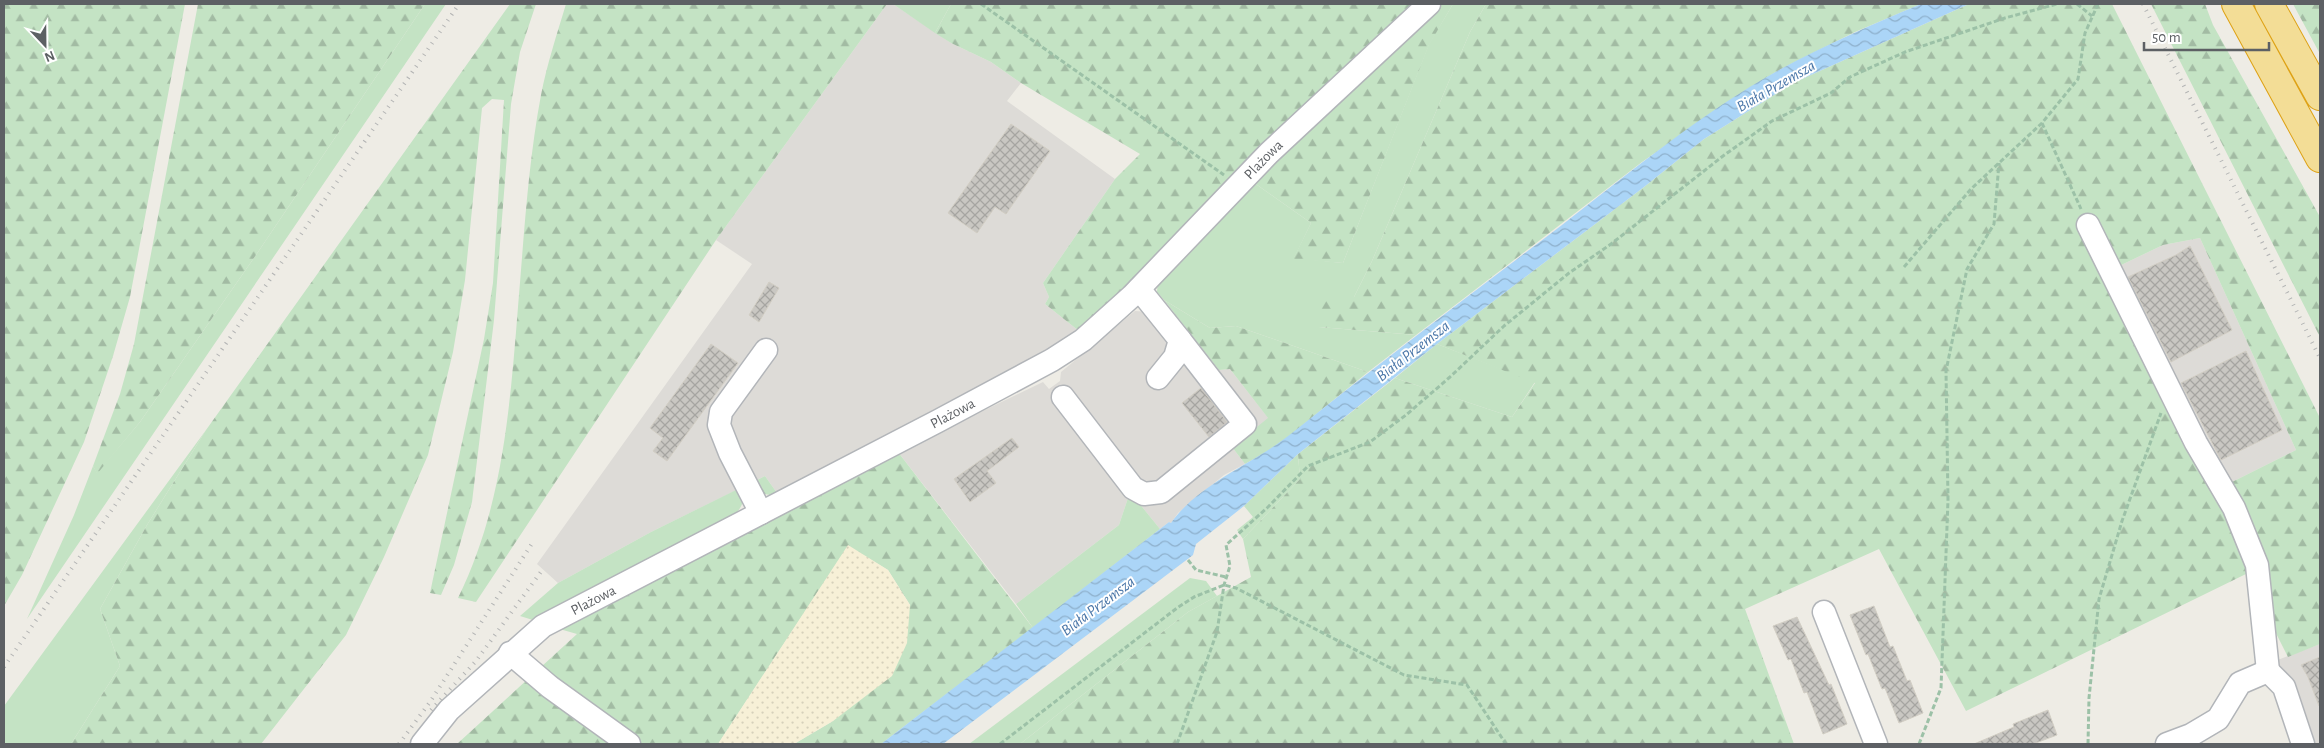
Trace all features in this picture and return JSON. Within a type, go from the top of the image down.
[{"type":"highway","points":[[2236,4],[2320,158]]},
{"type":"highway","points":[[2269,4],[2320,96]]},
{"type":"street","name":"Plażowa","points":[[422,744],[449,710],[510,653],[543,626],[1052,360],[1084,340],[1139,289],[1269,153],[1429,4]]},
{"type":"street","points":[[2088,225],[2196,443],[2234,508],[2257,565],[2268,671],[2284,687],[2303,744]]},
{"type":"street","points":[[1064,397],[1133,488],[1144,494],[1161,492],[1245,424],[1139,289]]},
{"type":"street","points":[[1158,378],[1175,357],[1180,340]]},
{"type":"street","points":[[761,513],[727,446],[719,425],[721,412],[766,350]]},
{"type":"street","points":[[1824,612],[1876,744]]},
{"type":"street","points":[[510,653],[550,687],[628,744]]},
{"type":"street","points":[[2167,744],[2191,735],[2218,719],[2240,684],[2268,671]]},
{"type":"path","points":[[981,4],[1239,185]]},
{"type":"path","points":[[1177,744],[1217,632],[1224,585],[1230,566],[1226,545],[1268,507],[1308,466],[1370,442],[1450,378],[1504,326],[1569,272],[1611,244],[1723,156],[1772,121],[1831,93],[1850,77],[1905,52],[2005,18],[2057,4]]},
{"type":"path","points":[[2077,4],[2092,16]]},
{"type":"path","points":[[1904,267],[1971,189],[2042,123],[2078,79],[2084,33],[2098,4]]},
{"type":"path","points":[[2042,123],[2088,225]]},
{"type":"path","points":[[1919,744],[1941,688],[1948,500],[1946,370],[1967,269],[1994,224],[1999,163]]},
{"type":"path","points":[[2088,744],[2099,599],[2122,520],[2169,390]]},
{"type":"path","points":[[1188,560],[1196,570],[1226,577]]},
{"type":"path","points":[[1000,744],[1177,608],[1194,597],[1224,585],[1236,588],[1404,675],[1467,686],[1506,744]]},
{"type":"shaded area","points":[[887,4],[893,4],[951,43],[991,62],[1021,83],[1007,101],[1115,179],[1043,283],[1049,297],[1045,304],[1079,331],[1034,363],[777,493],[765,476],[651,532],[558,583],[537,564],[752,264],[716,240]]},
{"type":"shaded area","points":[[2200,238],[2296,450],[2226,485],[2115,268],[2163,245]]},
{"type":"shaded area","points":[[1164,300],[1219,370],[1230,369],[1269,419],[1232,447],[1245,464],[1224,475],[1178,513],[1171,523],[1169,522],[1160,529],[1130,492],[1119,525],[1016,604],[898,452],[1043,382],[1049,389],[1060,381],[1061,372],[1135,311],[1149,312]]},
{"type":"shaded area","points":[[2320,644],[2320,744],[2302,744],[2275,661]]},
{"type":"green space","points":[[4,4],[185,4],[130,297],[113,356],[84,442],[22,575],[4,606]]},
{"type":"green space","points":[[198,4],[425,4],[256,255],[140,422],[97,474],[93,466],[120,394],[134,344]]},
{"type":"green space","points":[[425,4],[446,4],[27,619],[74,515],[93,466],[97,473],[140,422],[256,255]]},
{"type":"green space","points":[[510,4],[536,4],[520,52],[511,104],[494,320],[472,502],[454,565],[441,595],[430,593],[484,339],[493,283],[504,100],[492,99],[482,108],[465,280],[453,352],[428,455],[384,557],[346,635],[261,744],[71,744],[120,666],[100,609],[147,525],[206,430]]},
{"type":"green space","points":[[566,4],[887,4],[716,240],[476,602],[458,598],[485,528],[502,456],[512,381],[533,147],[543,83]]},
{"type":"green space","points":[[893,4],[951,4],[935,33]]},
{"type":"green space","points":[[951,4],[1453,4],[1429,45],[1343,263],[1293,259],[1311,223],[1239,172],[1210,197],[1117,300],[1079,331],[1045,304],[1049,297],[1043,283],[1115,179],[1140,154],[1021,83],[991,62],[951,43],[935,33]]},
{"type":"green space","points":[[1453,4],[1486,4],[1470,32],[1372,261],[1354,297],[1319,327],[1416,335],[1368,372],[1236,326],[1210,328],[1164,300],[1157,292],[1158,279],[1253,182],[1311,223],[1294,258],[1343,263],[1429,44]]},
{"type":"green space","points":[[1486,4],[1921,4],[1855,32],[1779,70],[1738,95],[1642,162],[1416,335],[1319,327],[1318,301],[1354,297],[1372,261],[1470,32]]},
{"type":"green space","points":[[1969,4],[2112,4],[2320,418],[2320,644],[2288,657],[2246,574],[1966,711],[1879,549],[1745,609],[1794,744],[1020,744],[1188,612],[1251,577],[1243,539],[1300,479],[1298,454],[1395,378],[1512,417],[1535,383],[1437,344],[1644,187],[1704,139],[1793,83]],"holes":[[[2200,238],[2296,450],[2226,485],[2115,268],[2163,245]]]},
{"type":"green space","points":[[2151,4],[2205,4],[2213,25],[2320,217],[2320,337]]},
{"type":"green space","points":[[2293,4],[2320,4],[2320,54]]},
{"type":"green space","points":[[1164,300],[1210,328],[1236,326],[1368,372],[1277,446],[1245,464],[1232,447],[1268,418],[1230,369],[1219,370]]},
{"type":"green space","points":[[1437,344],[1535,382],[1512,417],[1395,378]]},
{"type":"green space","points":[[206,430],[147,525],[100,609],[120,666],[71,744],[4,744],[4,706]]},
{"type":"green space","points":[[898,452],[1033,628],[881,744],[794,744],[833,721],[910,605],[888,570],[848,546],[718,744],[457,744],[577,634],[556,628]]},
{"type":"green space","points":[[1298,454],[1300,479],[1243,539],[1237,530],[1253,517],[1244,506]]},
{"type":"green space","points":[[765,476],[777,493],[770,495],[760,493],[753,482]]},
{"type":"green space","points":[[740,488],[743,497],[742,505],[731,519],[536,621],[520,616],[558,583],[651,532]]},
{"type":"green space","points":[[1130,492],[1160,529],[1033,628],[1016,604],[1119,525]]},
{"type":"green space","points":[[1190,578],[1206,581],[1217,596],[1188,612],[1020,744],[969,744]]},
{"type":"sand","points":[[848,545],[888,570],[910,605],[907,643],[892,676],[833,721],[794,744],[718,744]]},
{"type":"water","name":"Biała Przemsza","points":[[1921,4],[1969,4],[1793,83],[1704,139],[1644,187],[1437,344],[1298,454],[1244,506],[1196,544],[1193,555],[943,744],[881,744],[1169,522],[1171,523],[1197,496],[1292,433],[1426,328],[1695,124],[1779,70],[1849,35]]},
{"type":"building","points":[[1011,124],[1050,151],[1006,214],[995,207],[977,233],[948,213]]},
{"type":"building","points":[[2190,246],[2232,330],[2171,362],[2128,277],[2176,255]]},
{"type":"building","points":[[769,282],[779,288],[759,322],[749,315]]},
{"type":"building","points":[[711,344],[738,363],[667,461],[653,451],[663,438],[650,428]]},
{"type":"building","points":[[2246,351],[2282,430],[2221,460],[2181,383]]},
{"type":"building","points":[[1201,388],[1227,422],[1209,437],[1182,403]]},
{"type":"building","points":[[1012,438],[1019,447],[987,471],[996,483],[970,502],[954,479]]},
{"type":"building","points":[[1874,606],[1890,647],[1893,646],[1907,681],[1910,680],[1923,713],[1899,723],[1885,688],[1882,689],[1868,654],[1866,655],[1850,615]]},
{"type":"building","points":[[1797,617],[1829,685],[1831,684],[1847,724],[1823,734],[1807,692],[1804,693],[1791,659],[1788,660],[1773,626]]},
{"type":"building","points":[[2320,657],[2319,706],[2308,677],[2301,665]]},
{"type":"building","points":[[2048,710],[2057,735],[2033,744],[1974,744],[2014,727],[2013,724]]},
{"type":"railway","points":[[4,667],[459,4]]},
{"type":"railway","points":[[2143,4],[2320,358]]},
{"type":"railway","points":[[399,744],[430,702],[533,542]]},
{"type":"railway","points":[[431,710],[476,661],[543,569]]}]
